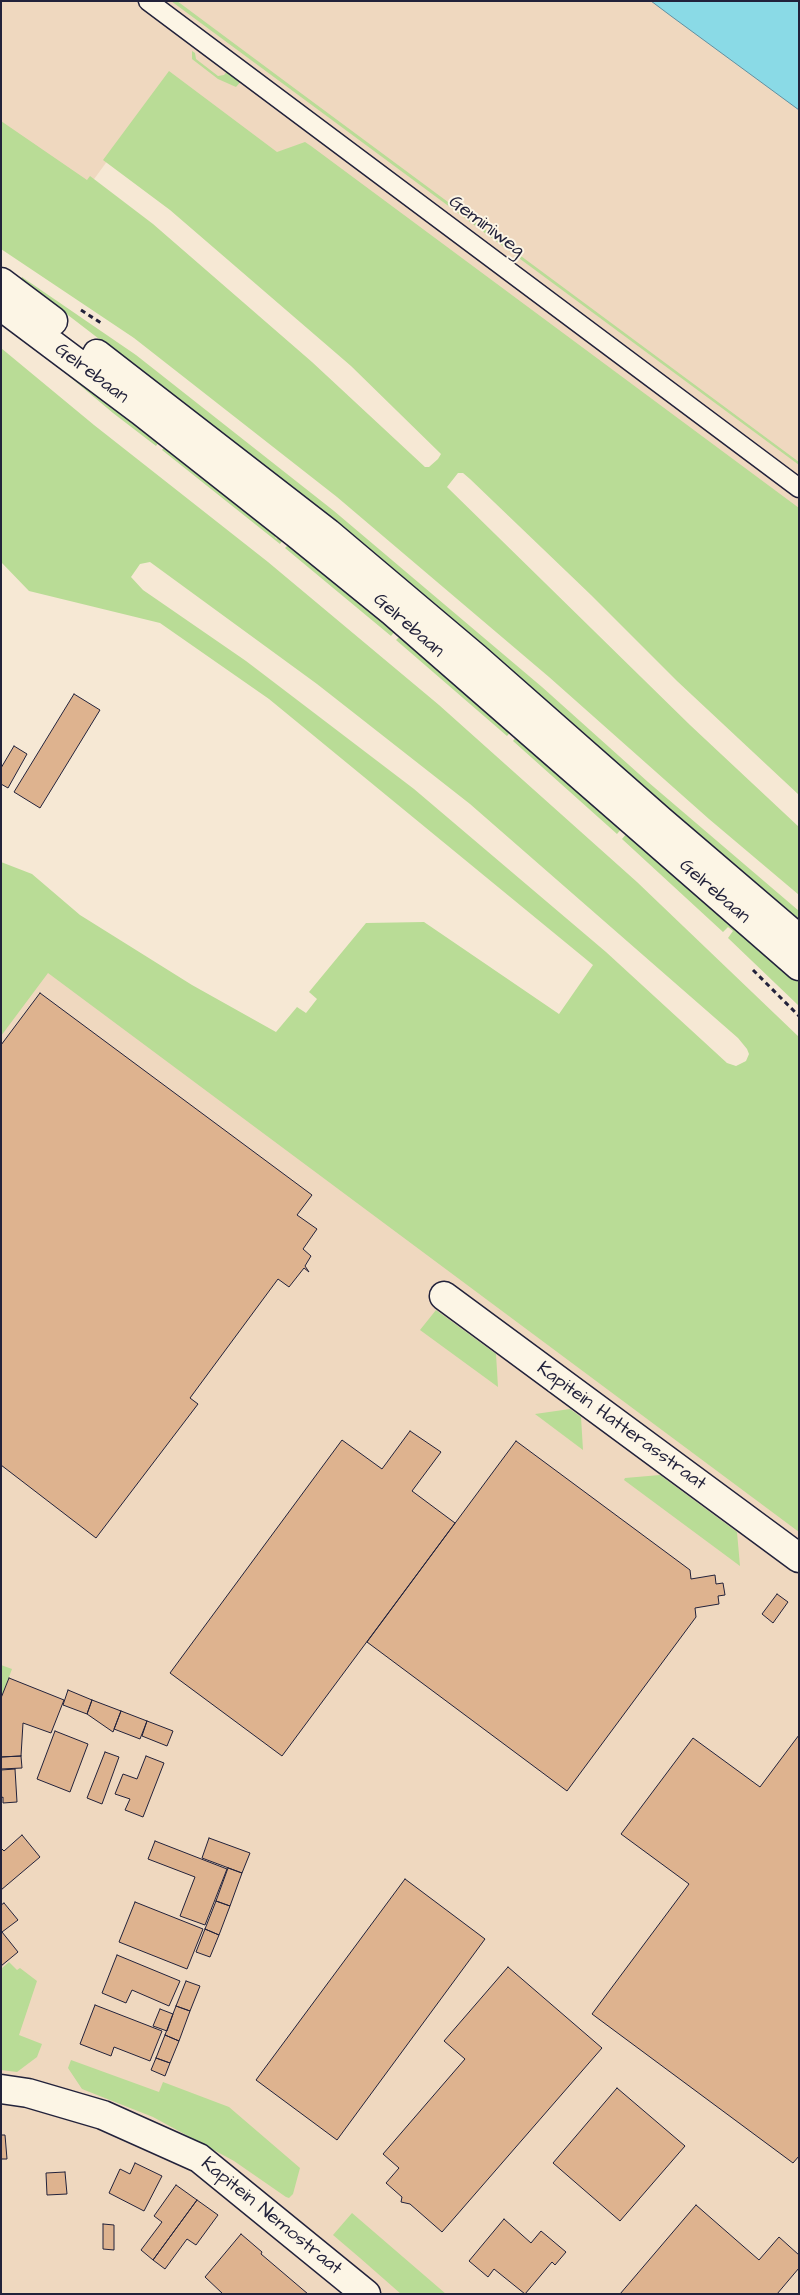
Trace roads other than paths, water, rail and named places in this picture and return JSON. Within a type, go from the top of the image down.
[{"type":"street","name":"Gelrebaan","points":[[1,282],[173,411],[328,533],[476,658],[654,815],[799,939]]},
{"type":"street","name":"Gelrebaan","points":[[1,306],[141,411],[378,600],[799,966]]},
{"type":"street","name":"Kapitein Hatterasstraat","points":[[444,1296],[799,1558]]},
{"type":"street","name":"Kapitein Nemostraat","points":[[1,2089],[28,2093],[103,2115],[199,2158],[366,2294]]},
{"type":"lane","name":"Geminiweg","points":[[148,1],[799,488]]},
{"type":"water","points":[[651,1],[799,1],[799,110],[671,16]]}]
